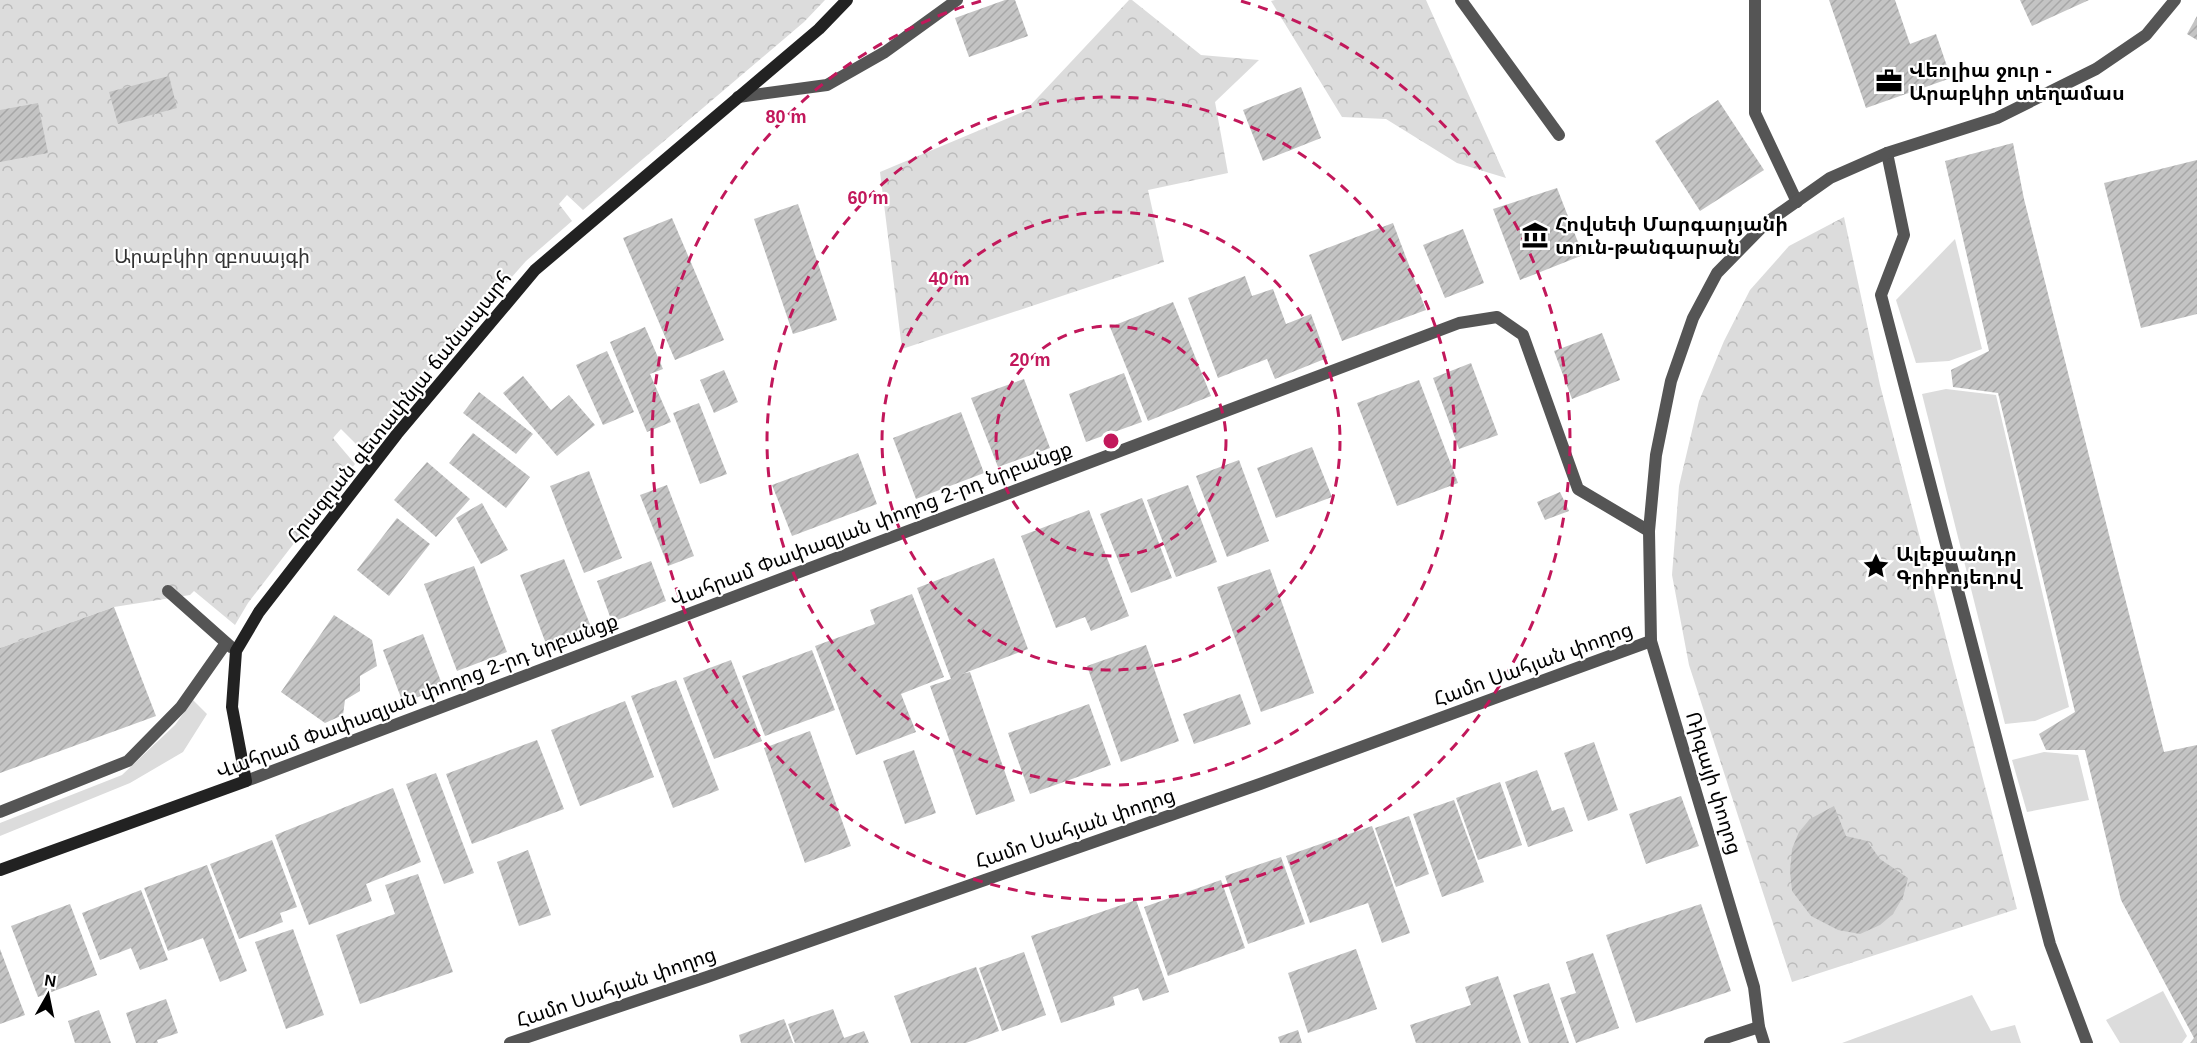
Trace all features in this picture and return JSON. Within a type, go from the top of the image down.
[{"type":"street","name":"Հրազդան գետափնյա ճանապարհ","points":[[246,781],[232,707],[236,651],[259,612],[397,434],[536,270],[819,29],[847,0]]},
{"type":"street","points":[[738,98],[827,84],[885,52],[957,0]]},
{"type":"street","points":[[1461,0],[1559,135]]},
{"type":"street","points":[[1755,0],[1755,113],[1797,202]]},
{"type":"street","name":"Ռիգայի փողոց","points":[[1764,1043],[1759,1027],[1754,987],[1651,641],[1649,531],[1656,455],[1671,381],[1693,318],[1717,273],[1766,224],[1830,178],[1887,153],[1997,118],[2096,69],[2146,35],[2175,0]]},
{"type":"street","points":[[1887,153],[1904,235],[1881,295],[2050,944],[2087,1043]]},
{"type":"street","name":"Վահրամ Փափազյան փողոց 2-րդ նրբանցք","points":[[0,870],[246,781],[1459,323],[1497,317],[1523,335],[1578,489],[1649,531]]},
{"type":"street","points":[[168,591],[236,651]]},
{"type":"street","name":"Համո Սահյան փողոց","points":[[510,1043],[707,977],[1260,784],[1651,641]]},
{"type":"street","points":[[0,812],[128,760],[180,707],[226,643]]},
{"type":"street","points":[[1710,1043],[1759,1027]]},
{"type":"green space","name":"Արաբկիր զբոսայգի","points":[[0,0],[825,0],[804,22],[583,210],[567,195],[559,204],[572,221],[526,261],[360,448],[341,429],[333,438],[355,464],[248,603],[235,625],[194,591],[190,595],[114,607],[0,648]]},
{"type":"green space","points":[[1129,0],[1132,0],[1201,55],[1259,60],[1215,102],[1228,173],[1148,190],[1164,262],[902,349],[880,172],[1025,111]]},
{"type":"green space","points":[[1426,0],[1506,178],[1457,163],[1386,119],[1342,117],[1271,1]]},
{"type":"green space","points":[[1844,217],[1880,385],[2017,909],[1792,982],[1689,665],[1672,575],[1679,486],[1699,401],[1724,341],[1750,290],[1789,246]]},
{"type":"green space","points":[[1955,239],[1982,349],[1949,361],[1916,363],[1896,300]]},
{"type":"green space","points":[[1946,389],[1996,395],[2069,707],[2035,721],[2005,724],[1922,394]]},
{"type":"green space","points":[[193,700],[207,714],[183,752],[130,783],[0,836],[0,823],[122,775],[175,725]]},
{"type":"green space","points":[[2044,752],[2078,755],[2089,800],[2027,812],[2012,760]]},
{"type":"green space","points":[[2163,991],[2187,1036],[2182,1043],[2120,1043],[2106,1020]]},
{"type":"green space","points":[[1972,995],[1991,1031],[2015,1025],[2021,1043],[1842,1043]]},
{"type":"building","points":[[1005,0],[1015,0],[1028,36],[969,57],[955,18]]},
{"type":"building","points":[[1829,0],[1895,0],[1910,44],[1936,34],[1951,78],[1866,108]]},
{"type":"building","points":[[2020,0],[2089,0],[2032,26]]},
{"type":"building","points":[[2197,16],[2197,40],[2187,34]]},
{"type":"building","points":[[169,76],[177,108],[118,124],[109,92]]},
{"type":"building","points":[[1301,87],[1321,138],[1263,161],[1243,110]]},
{"type":"building","points":[[1718,100],[1764,170],[1700,211],[1655,141]]},
{"type":"building","points":[[38,103],[48,153],[0,162],[0,110]]},
{"type":"building","points":[[2013,143],[2024,199],[2164,752],[2197,745],[2197,1043],[2190,1043],[2194,1038],[2121,900],[2085,750],[2046,750],[2039,734],[2075,712],[1998,393],[1953,387],[1951,370],[1989,351],[1945,161]]},
{"type":"building","points":[[2197,160],[2197,314],[2141,328],[2104,183]]},
{"type":"building","points":[[1557,188],[1583,255],[1520,280],[1493,209]]},
{"type":"building","points":[[798,204],[837,320],[793,334],[754,219]]},
{"type":"building","points":[[672,218],[724,340],[675,360],[623,238]]},
{"type":"building","points":[[1393,223],[1426,310],[1342,341],[1309,255]]},
{"type":"building","points":[[1463,229],[1484,283],[1445,298],[1423,245]]},
{"type":"building","points":[[1245,276],[1252,296],[1273,289],[1286,324],[1311,314],[1327,358],[1275,379],[1267,359],[1218,378],[1188,298]]},
{"type":"building","points":[[1173,302],[1211,396],[1148,421],[1110,327]]},
{"type":"building","points":[[645,327],[663,369],[650,374],[671,422],[647,432],[610,342]]},
{"type":"building","points":[[1602,333],[1620,380],[1572,399],[1554,351]]},
{"type":"building","points":[[607,351],[634,412],[603,425],[576,365]]},
{"type":"building","points":[[1471,363],[1498,435],[1459,449],[1433,378]]},
{"type":"building","points":[[724,370],[738,402],[714,413],[700,380]]},
{"type":"building","points":[[1124,373],[1142,422],[1086,442],[1069,394]]},
{"type":"building","points":[[523,376],[551,410],[569,395],[595,425],[557,456],[503,393]]},
{"type":"building","points":[[1024,379],[1050,448],[998,467],[971,398]]},
{"type":"building","points":[[1419,380],[1458,483],[1397,506],[1357,403]]},
{"type":"building","points":[[479,392],[533,434],[516,454],[463,413]]},
{"type":"building","points":[[699,403],[727,474],[700,484],[673,413]]},
{"type":"building","points":[[961,412],[984,473],[916,499],[893,438]]},
{"type":"building","points":[[473,433],[530,477],[506,508],[449,463]]},
{"type":"building","points":[[1312,447],[1332,497],[1276,518],[1257,468]]},
{"type":"building","points":[[858,453],[877,504],[792,536],[772,485]]},
{"type":"building","points":[[1239,460],[1269,541],[1227,557],[1196,476]]},
{"type":"building","points":[[427,462],[470,499],[436,537],[394,500]]},
{"type":"building","points":[[589,471],[622,558],[584,573],[550,486]]},
{"type":"building","points":[[667,485],[694,556],[668,566],[640,495]]},
{"type":"building","points":[[1188,485],[1217,562],[1176,577],[1147,500]]},
{"type":"building","points":[[1560,492],[1569,511],[1545,520],[1537,502]]},
{"type":"building","points":[[1142,498],[1172,578],[1131,593],[1100,514]]},
{"type":"building","points":[[482,503],[508,550],[481,564],[456,518]]},
{"type":"building","points":[[1089,510],[1129,616],[1091,631],[1085,617],[1056,628],[1021,536]]},
{"type":"building","points":[[397,518],[430,544],[389,596],[357,570]]},
{"type":"building","points":[[994,558],[1028,649],[962,674],[970,672],[1015,801],[976,815],[930,686],[951,679],[917,588]]},
{"type":"building","points":[[564,559],[593,632],[548,649],[520,575]]},
{"type":"building","points":[[651,561],[666,601],[612,622],[597,581]]},
{"type":"building","points":[[474,566],[507,652],[457,671],[424,584]]},
{"type":"building","points":[[1270,569],[1314,693],[1261,712],[1217,587]]},
{"type":"building","points":[[912,594],[944,677],[901,694],[916,732],[856,755],[815,646],[875,624],[870,610]]},
{"type":"building","points":[[114,607],[156,716],[0,773],[0,648]]},
{"type":"building","points":[[334,615],[372,640],[377,666],[360,676],[360,691],[345,700],[343,715],[325,723],[281,692]]},
{"type":"building","points":[[423,634],[443,687],[403,703],[383,650]]},
{"type":"building","points":[[1146,645],[1179,741],[1121,762],[1087,666]]},
{"type":"building","points":[[812,650],[835,710],[765,736],[742,676]]},
{"type":"building","points":[[731,660],[762,741],[714,759],[683,678]]},
{"type":"building","points":[[676,680],[719,790],[673,808],[631,696]]},
{"type":"building","points":[[1240,694],[1251,724],[1194,744],[1183,714]]},
{"type":"building","points":[[625,701],[654,777],[580,806],[551,730]]},
{"type":"building","points":[[1089,704],[1111,765],[1030,794],[1008,733]]},
{"type":"building","points":[[810,731],[851,846],[805,863],[764,748]]},
{"type":"building","points":[[537,740],[564,809],[472,844],[446,774]]},
{"type":"building","points":[[1594,742],[1618,810],[1588,821],[1564,753]]},
{"type":"building","points":[[914,750],[936,813],[905,824],[883,761]]},
{"type":"building","points":[[1537,770],[1552,811],[1564,807],[1573,831],[1528,847],[1505,782]]},
{"type":"building","points":[[436,773],[474,873],[444,884],[406,784]]},
{"type":"building","points":[[1500,782],[1522,845],[1478,860],[1456,798]]},
{"type":"building","points":[[393,788],[421,862],[366,884],[372,901],[309,925],[275,835]]},
{"type":"building","points":[[1681,796],[1699,846],[1646,864],[1629,814]]},
{"type":"building","points":[[1454,800],[1484,882],[1442,897],[1413,814]]},
{"type":"building","points":[[1834,806],[1846,836],[1867,841],[1880,859],[1908,878],[1903,897],[1893,914],[1880,925],[1860,934],[1838,930],[1811,916],[1792,891],[1790,871],[1792,849],[1799,832],[1810,819]]},
{"type":"building","points":[[1409,816],[1429,874],[1396,887],[1375,828]]},
{"type":"building","points":[[1372,826],[1410,933],[1382,943],[1368,903],[1310,923],[1286,856]]},
{"type":"building","points":[[272,840],[297,907],[280,913],[283,922],[239,939],[210,864]]},
{"type":"building","points":[[528,850],[551,915],[519,926],[497,862]]},
{"type":"building","points":[[1281,857],[1305,924],[1248,944],[1225,876]]},
{"type":"building","points":[[207,865],[247,971],[220,982],[203,938],[168,951],[144,888]]},
{"type":"building","points":[[418,874],[453,972],[360,1004],[336,935],[395,914],[385,885]]},
{"type":"building","points":[[1221,880],[1245,948],[1168,976],[1144,907]]},
{"type":"building","points":[[141,890],[168,960],[140,970],[131,948],[100,960],[82,913]]},
{"type":"building","points":[[1136,900],[1169,992],[1143,1001],[1138,988],[1113,997],[1115,1005],[1061,1023],[1031,936]]},
{"type":"building","points":[[70,904],[97,975],[38,997],[11,926]]},
{"type":"building","points":[[1701,904],[1731,991],[1636,1023],[1606,935]]},
{"type":"building","points":[[293,929],[324,1015],[286,1029],[255,942]]},
{"type":"building","points":[[0,949],[25,1015],[0,1024]]},
{"type":"building","points":[[1356,949],[1377,1009],[1308,1033],[1288,973]]},
{"type":"building","points":[[1024,952],[1046,1015],[1002,1031],[979,968]]},
{"type":"building","points":[[1593,953],[1619,1028],[1576,1043],[1560,998],[1576,993],[1566,962]]},
{"type":"building","points":[[976,967],[999,1031],[966,1043],[911,1043],[894,996]]},
{"type":"building","points":[[1498,976],[1521,1043],[1416,1043],[1410,1025],[1471,1005],[1465,987]]},
{"type":"building","points":[[1549,983],[1569,1043],[1529,1043],[1513,995]]},
{"type":"building","points":[[166,999],[178,1033],[157,1040],[158,1043],[136,1043],[126,1013]]},
{"type":"building","points":[[833,1009],[844,1038],[864,1031],[869,1043],[795,1043],[788,1024]]},
{"type":"building","points":[[99,1010],[111,1043],[75,1043],[68,1021]]},
{"type":"building","points":[[784,1019],[793,1043],[741,1043],[739,1035]]},
{"type":"building","points":[[1298,1030],[1302,1043],[1280,1043],[1278,1037]]},
{"type":"place","name":"Վեոլիա ջուր - Արաբկիր տեղամաս","points":[[1889,81]]},
{"type":"place","name":"Հովսեփ Մարգարյանի տուն-թանգարան","points":[[1535,235]]},
{"type":"place","name":"Ալեքսանդր Գրիբոյեդով","points":[[1876,566]]}]
